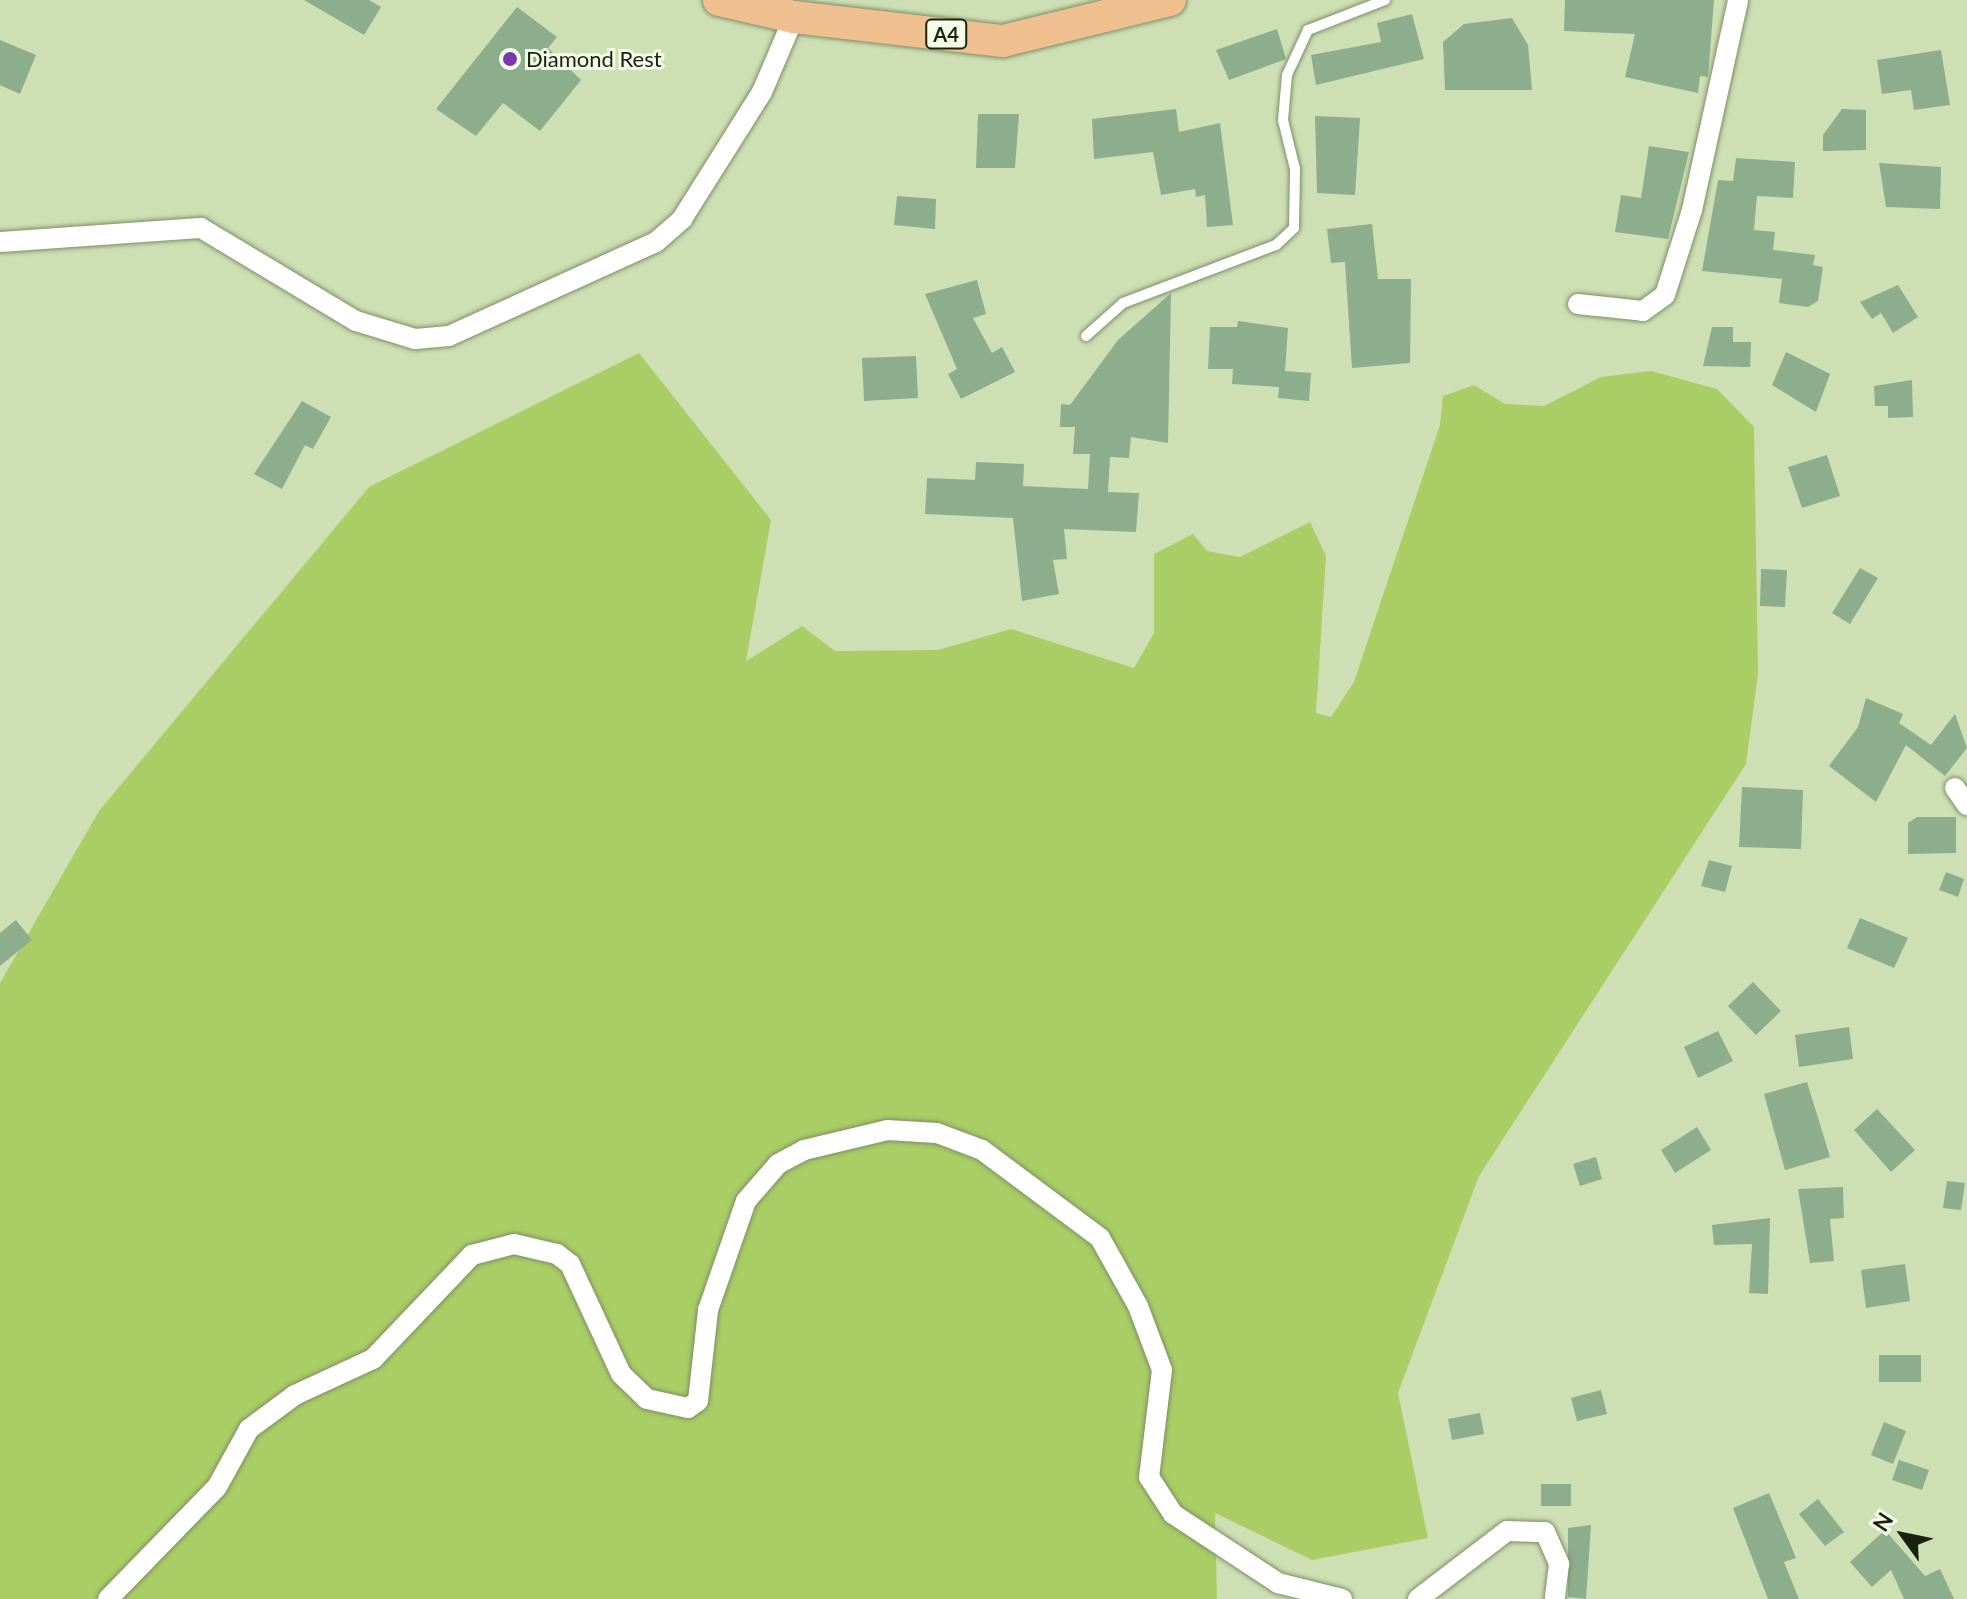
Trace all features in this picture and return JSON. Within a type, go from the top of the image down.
[{"type":"highway","name":"A4","points":[[719,0],[794,17],[1003,41],[1170,0]]},
{"type":"street","points":[[1578,304],[1643,311],[1665,295],[1692,210],[1738,0]]},
{"type":"street","points":[[0,242],[201,228],[356,321],[415,339],[449,336],[564,290],[665,234],[762,92],[794,17]]},
{"type":"street","points":[[1955,788],[1967,805]]},
{"type":"street","points":[[108,1599],[217,1487],[249,1429],[295,1395],[373,1359],[472,1255],[514,1244],[557,1254],[570,1264],[621,1374],[647,1399],[688,1408],[698,1401],[708,1310],[746,1201],[778,1164],[804,1150],[887,1130],[937,1133],[982,1150],[1100,1238],[1138,1306],[1162,1370],[1149,1477],[1173,1514],[1278,1583],[1342,1599]]},
{"type":"street","points":[[1418,1599],[1507,1531],[1545,1532],[1559,1564],[1555,1599]]},
{"type":"lane","points":[[1086,336],[1123,303],[1276,245],[1294,228],[1295,169],[1283,120],[1287,75],[1308,30],[1385,0]]},
{"type":"green space","points":[[639,353],[771,520],[746,661],[802,626],[835,651],[938,650],[1011,629],[1134,668],[1154,633],[1154,554],[1193,534],[1207,551],[1240,557],[1310,522],[1326,556],[1316,713],[1331,717],[1354,682],[1440,425],[1443,396],[1474,385],[1505,404],[1544,406],[1601,377],[1651,371],[1717,389],[1754,427],[1758,674],[1746,764],[1479,1176],[1398,1393],[1428,1538],[1312,1560],[1215,1513],[1217,1599],[0,1599],[0,983],[99,811],[369,487]]},
{"type":"building","points":[[304,0],[369,0],[381,7],[364,35]]},
{"type":"building","points":[[1565,0],[1714,0],[1708,77],[1700,76],[1698,93],[1625,77],[1635,34],[1564,31]]},
{"type":"building","points":[[517,7],[557,37],[548,48],[581,80],[540,131],[503,103],[476,136],[436,109]]},
{"type":"building","points":[[1412,14],[1424,59],[1316,85],[1311,55],[1381,42],[1377,23]]},
{"type":"building","points":[[1512,18],[1528,45],[1532,90],[1445,90],[1443,42],[1464,24]]},
{"type":"building","points":[[1277,29],[1286,59],[1229,80],[1216,50]]},
{"type":"building","points":[[0,40],[36,55],[20,94],[0,85]]},
{"type":"building","points":[[1941,50],[1950,105],[1914,110],[1911,90],[1882,94],[1877,60]]},
{"type":"building","points":[[1176,109],[1179,132],[1220,123],[1233,225],[1207,227],[1205,195],[1196,197],[1195,189],[1161,195],[1153,152],[1094,159],[1092,119]]},
{"type":"building","points":[[1842,109],[1866,110],[1866,150],[1823,151],[1823,135]]},
{"type":"building","points":[[978,114],[1019,114],[1015,168],[976,168]]},
{"type":"building","points":[[1315,116],[1360,118],[1355,195],[1317,193]]},
{"type":"building","points":[[1649,146],[1689,152],[1668,239],[1615,232],[1621,195],[1641,198]]},
{"type":"building","points":[[1736,158],[1795,162],[1793,198],[1757,196],[1754,230],[1775,232],[1773,250],[1815,255],[1813,265],[1823,267],[1818,301],[1808,307],[1779,303],[1782,279],[1702,271],[1718,180],[1733,181]]},
{"type":"building","points":[[1879,163],[1941,167],[1940,209],[1886,207]]},
{"type":"building","points":[[897,196],[936,199],[935,229],[894,225]]},
{"type":"building","points":[[1372,224],[1378,279],[1411,279],[1410,363],[1352,368],[1345,262],[1331,263],[1327,229]]},
{"type":"building","points":[[977,280],[986,314],[973,318],[992,353],[1002,347],[1015,372],[961,399],[948,374],[957,369],[925,294]]},
{"type":"building","points":[[1898,285],[1918,317],[1893,333],[1881,313],[1872,319],[1860,302]]},
{"type":"building","points":[[1171,293],[1168,443],[1131,437],[1129,458],[1110,457],[1108,492],[1139,493],[1136,532],[1064,529],[1067,559],[1053,560],[1059,594],[1022,601],[1013,518],[925,514],[927,478],[975,480],[976,462],[1024,464],[1023,486],[1088,489],[1090,454],[1073,454],[1075,427],[1060,427],[1061,404],[1070,405],[1118,340]]},
{"type":"building","points":[[1238,321],[1288,328],[1285,371],[1311,373],[1309,401],[1278,398],[1279,387],[1232,384],[1233,369],[1208,369],[1210,327],[1237,327]]},
{"type":"building","points":[[1712,327],[1733,327],[1733,342],[1751,342],[1750,367],[1703,366]]},
{"type":"building","points":[[1786,352],[1830,374],[1816,412],[1772,385]]},
{"type":"building","points":[[916,356],[918,398],[864,401],[862,358]]},
{"type":"building","points":[[1912,380],[1913,417],[1888,418],[1888,406],[1875,406],[1874,386]]},
{"type":"building","points":[[302,401],[331,417],[313,449],[305,445],[282,489],[254,474]]},
{"type":"building","points":[[1827,455],[1840,496],[1802,508],[1788,467]]},
{"type":"building","points":[[1860,568],[1878,578],[1850,624],[1832,613]]},
{"type":"building","points":[[1761,569],[1787,570],[1785,607],[1760,606]]},
{"type":"building","points":[[1866,698],[1903,714],[1899,723],[1931,745],[1955,714],[1967,748],[1945,776],[1906,745],[1876,802],[1829,766],[1858,727]]},
{"type":"building","points":[[1742,787],[1803,790],[1801,849],[1739,847]]},
{"type":"building","points":[[1917,817],[1956,817],[1956,853],[1908,854],[1908,823]]},
{"type":"building","points":[[1709,860],[1732,866],[1725,892],[1701,886]]},
{"type":"building","points":[[1946,872],[1964,879],[1958,897],[1939,890]]},
{"type":"building","points":[[1860,918],[1908,938],[1894,968],[1847,948]]},
{"type":"building","points":[[16,920],[32,940],[0,966],[0,933]]},
{"type":"building","points":[[1753,982],[1781,1011],[1756,1035],[1728,1006]]},
{"type":"building","points":[[1849,1027],[1853,1059],[1799,1067],[1795,1035]]},
{"type":"building","points":[[1718,1031],[1733,1061],[1698,1078],[1684,1047]]},
{"type":"building","points":[[1807,1082],[1830,1157],[1785,1170],[1764,1094]]},
{"type":"building","points":[[1877,1109],[1915,1150],[1891,1172],[1854,1130]]},
{"type":"building","points":[[1697,1127],[1711,1150],[1675,1173],[1661,1150]]},
{"type":"building","points":[[1596,1157],[1602,1179],[1580,1186],[1573,1164]]},
{"type":"building","points":[[1947,1181],[1965,1183],[1961,1210],[1943,1208]]},
{"type":"building","points":[[1843,1187],[1844,1218],[1830,1219],[1834,1261],[1810,1263],[1798,1189]]},
{"type":"building","points":[[1770,1218],[1768,1294],[1749,1293],[1752,1244],[1714,1245],[1712,1225]]},
{"type":"building","points":[[1905,1264],[1910,1301],[1866,1308],[1861,1270]]},
{"type":"building","points":[[1879,1355],[1921,1355],[1921,1382],[1879,1382]]},
{"type":"building","points":[[1601,1390],[1607,1414],[1577,1421],[1571,1398]]},
{"type":"building","points":[[1480,1413],[1484,1434],[1452,1440],[1448,1419]]},
{"type":"building","points":[[1884,1422],[1906,1431],[1893,1464],[1871,1455]]},
{"type":"building","points":[[1899,1460],[1929,1470],[1922,1490],[1892,1480]]},
{"type":"building","points":[[1541,1484],[1571,1484],[1571,1506],[1541,1506]]},
{"type":"building","points":[[1769,1493],[1796,1558],[1784,1562],[1799,1599],[1768,1599],[1733,1508]]},
{"type":"building","points":[[1818,1499],[1844,1532],[1825,1546],[1799,1514]]},
{"type":"building","points":[[1591,1525],[1586,1599],[1568,1597],[1568,1528]]},
{"type":"building","points":[[1885,1530],[1925,1576],[1940,1569],[1954,1599],[1904,1599],[1891,1570],[1872,1587],[1850,1562]]},
{"type":"place","name":"Diamond Rest","points":[[510,59]]}]
